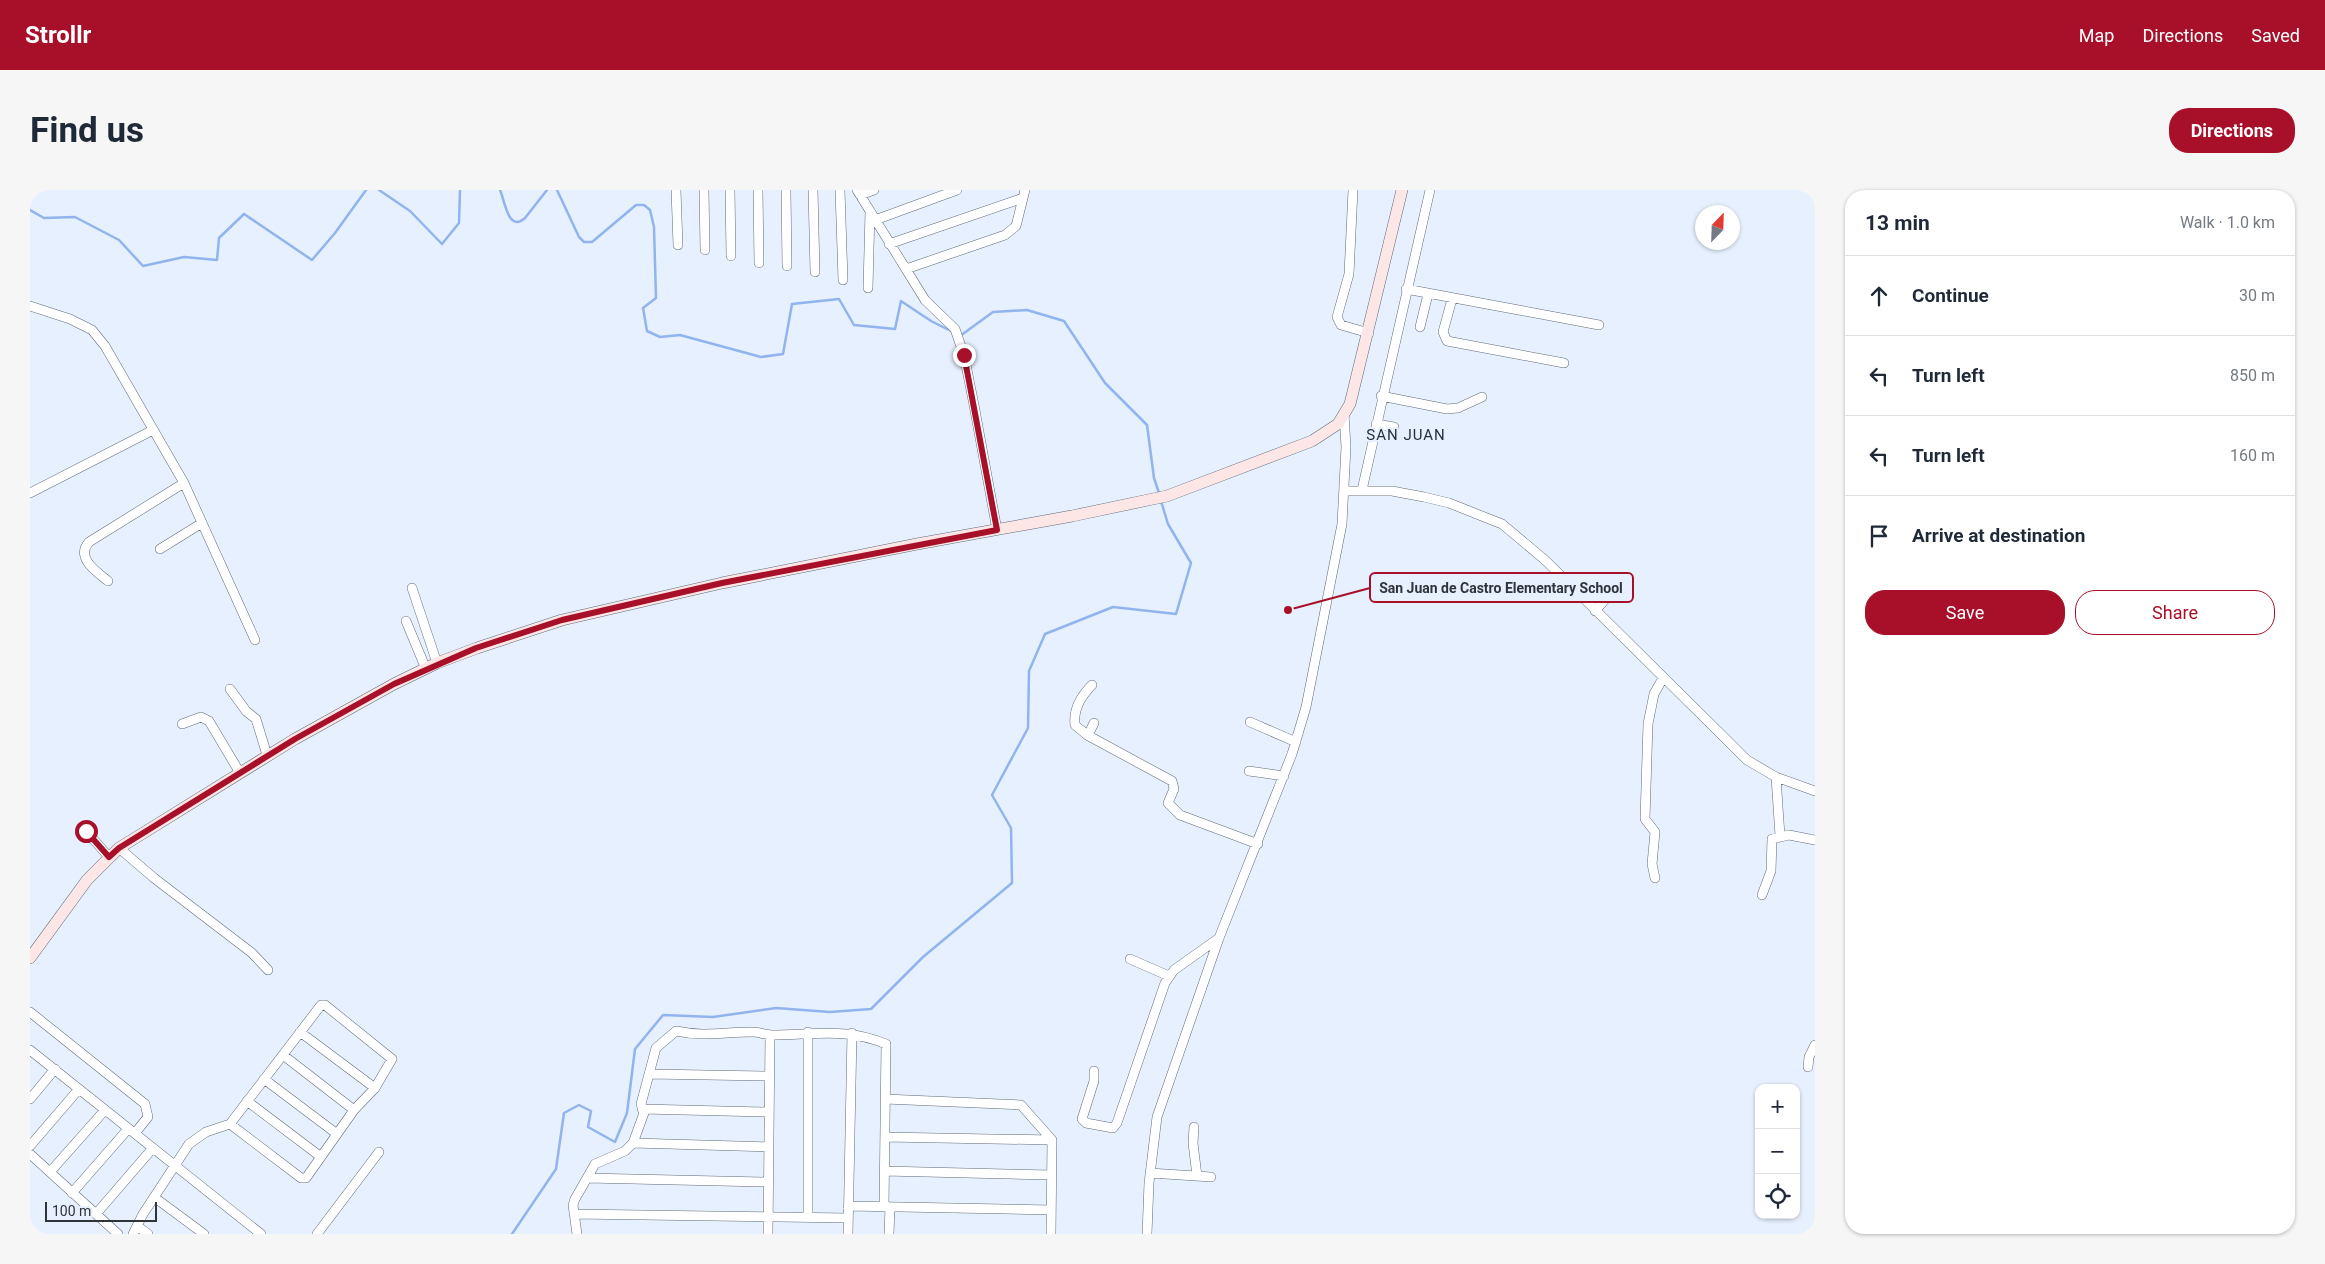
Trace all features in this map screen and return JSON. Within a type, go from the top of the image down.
[{"type":"street","points":[[676,190],[678,245]]},
{"type":"street","points":[[704,190],[705,250]]},
{"type":"street","points":[[730,190],[732,256]]},
{"type":"street","points":[[758,190],[759,263]]},
{"type":"street","points":[[786,190],[787,266]]},
{"type":"street","points":[[813,190],[815,272]]},
{"type":"street","points":[[840,190],[843,280]]},
{"type":"street","points":[[874,190],[859,192],[925,300],[954,329],[964,355],[997,530]]},
{"type":"street","points":[[875,220],[957,190]]},
{"type":"street","points":[[1353,190],[1349,274],[1337,317],[1341,325],[1369,333]]},
{"type":"street","points":[[30,958],[87,880],[119,848],[267,755],[394,684],[476,648],[562,620],[722,583],[1152,500],[1167,496],[1312,440],[1338,424],[1353,396],[1402,190]]},
{"type":"street","points":[[1362,490],[1406,289],[1430,190]]},
{"type":"street","points":[[890,244],[1024,194]]},
{"type":"street","points":[[906,269],[1006,235],[1016,226],[1024,194]]},
{"type":"street","points":[[868,288],[868,226],[870,211]]},
{"type":"street","points":[[1406,289],[1599,325]]},
{"type":"street","points":[[1420,327],[1428,294]]},
{"type":"street","points":[[1452,299],[1444,332],[1447,341],[1564,364]]},
{"type":"street","points":[[30,306],[70,318],[92,330],[105,346],[184,483],[255,640]]},
{"type":"street","points":[[1382,396],[1447,409],[1458,408],[1482,397]]},
{"type":"street","points":[[1147,1234],[1150,1173],[1157,1117],[1219,938],[1284,776],[1306,707],[1342,524],[1346,446],[1344,414]]},
{"type":"street","points":[[1376,424],[1394,427]]},
{"type":"street","points":[[30,494],[153,430]]},
{"type":"street","points":[[108,581],[89,565],[84,555],[85,547],[89,542],[184,483]]},
{"type":"street","points":[[1344,490],[1392,491],[1424,497],[1449,503],[1502,524],[1545,560],[1746,760],[1776,777],[1815,791]]},
{"type":"street","points":[[160,549],[202,523]]},
{"type":"street","points":[[1595,611],[1618,585]]},
{"type":"street","points":[[412,588],[437,664]]},
{"type":"street","points":[[406,621],[426,669]]},
{"type":"street","points":[[1655,878],[1652,864],[1655,832],[1645,819],[1648,724],[1654,694],[1663,678]]},
{"type":"street","points":[[1092,685],[1083,694],[1077,706],[1074,719],[1075,725],[1088,736],[1172,780],[1174,789],[1168,803],[1180,815],[1258,844]]},
{"type":"street","points":[[230,689],[246,711],[256,719],[267,755]]},
{"type":"street","points":[[182,724],[201,717],[209,721],[240,773]]},
{"type":"street","points":[[1250,722],[1296,742]]},
{"type":"street","points":[[1088,736],[1094,723]]},
{"type":"street","points":[[1249,771],[1284,776]]},
{"type":"street","points":[[1776,777],[1780,836]]},
{"type":"street","points":[[86,831],[109,857]]},
{"type":"street","points":[[1762,894],[1771,871],[1772,839],[1780,836],[1815,840]]},
{"type":"street","points":[[119,848],[154,878],[252,953],[268,970]]},
{"type":"street","points":[[1094,1071],[1094,1082],[1082,1119],[1086,1123],[1113,1128],[1117,1123],[1162,989],[1169,976],[1178,967],[1219,938]]},
{"type":"street","points":[[1130,959],[1169,976]]},
{"type":"street","points":[[148,1234],[135,1230],[189,1144],[197,1137],[230,1124],[321,1004],[325,1005],[392,1059],[375,1088],[354,1110],[307,1177],[301,1178],[230,1124]]},
{"type":"street","points":[[30,1012],[145,1104],[148,1117],[131,1131],[72,1193]]},
{"type":"street","points":[[577,1234],[574,1214],[575,1198],[594,1164],[625,1151],[633,1143],[644,1113],[641,1104],[656,1048],[676,1031],[697,1036],[754,1032],[770,1036],[808,1032],[852,1033],[886,1044],[884,1171],[889,1234]]},
{"type":"street","points":[[300,1032],[375,1088]]},
{"type":"street","points":[[808,1032],[808,1217]]},
{"type":"street","points":[[848,1234],[852,1033]]},
{"type":"street","points":[[768,1234],[770,1036]]},
{"type":"street","points":[[1808,1067],[1809,1057],[1815,1045]]},
{"type":"street","points":[[30,1050],[261,1234]]},
{"type":"street","points":[[282,1055],[354,1110]]},
{"type":"street","points":[[30,1099],[55,1069]]},
{"type":"street","points":[[650,1074],[769,1076]]},
{"type":"street","points":[[264,1079],[337,1134]]},
{"type":"street","points":[[30,1146],[79,1090]]},
{"type":"street","points":[[885,1099],[1021,1106],[1052,1140],[1051,1234]]},
{"type":"street","points":[[247,1101],[321,1157]]},
{"type":"street","points":[[50,1172],[105,1110]]},
{"type":"street","points":[[642,1110],[769,1112]]},
{"type":"street","points":[[1194,1127],[1193,1144],[1197,1176]]},
{"type":"street","points":[[885,1137],[1052,1140]]},
{"type":"street","points":[[633,1143],[768,1146]]},
{"type":"street","points":[[96,1214],[152,1149]]},
{"type":"street","points":[[316,1234],[379,1152]]},
{"type":"street","points":[[30,1154],[118,1234]]},
{"type":"street","points":[[884,1171],[1052,1175]]},
{"type":"street","points":[[1150,1173],[1211,1177]]},
{"type":"street","points":[[587,1178],[768,1182]]},
{"type":"street","points":[[154,1197],[204,1234]]},
{"type":"street","points":[[848,1206],[1051,1210]]},
{"type":"street","points":[[574,1214],[848,1218]]},
{"type":"waterway","points":[[30,210],[44,218],[75,217],[119,240],[143,266],[184,257],[217,260],[219,238],[244,214],[312,260],[335,233],[366,190]]},
{"type":"waterway","points":[[379,190],[410,211],[442,244],[459,223],[460,190]]},
{"type":"waterway","points":[[500,190],[508,214],[515,222],[525,218],[547,190]]},
{"type":"waterway","points":[[557,190],[579,237],[584,242],[592,242],[636,205],[644,205],[650,210],[654,227],[656,298],[643,308],[647,331],[660,337],[680,335],[761,357],[783,354],[792,304],[839,299],[854,325],[895,329],[901,301],[931,321],[953,332]]},
{"type":"waterway","points":[[960,336],[993,312],[1027,310],[1064,321],[1105,383],[1147,425],[1154,478],[1159,493]]},
{"type":"waterway","points":[[512,1234],[556,1169],[564,1113],[579,1105],[591,1111],[588,1127],[615,1142],[627,1113],[635,1049],[663,1015],[713,1017],[776,1008],[830,1012],[871,1009],[923,957],[1012,883],[1011,828],[992,795],[1028,728],[1029,671],[1045,634],[1113,607],[1176,614],[1191,563],[1168,524],[1161,501]]},
{"type":"place","name":"San Juan de Castro Elementary School","points":[[1288,610]]},
{"type":"district","name":"SAN JUAN","points":[[1406,435]]},
{"type":"route","points":[[86,831],[109,857],[119,848],[267,755],[341,713],[394,684],[437,664],[505,638],[562,620],[722,583],[997,530],[964,355]]}]
